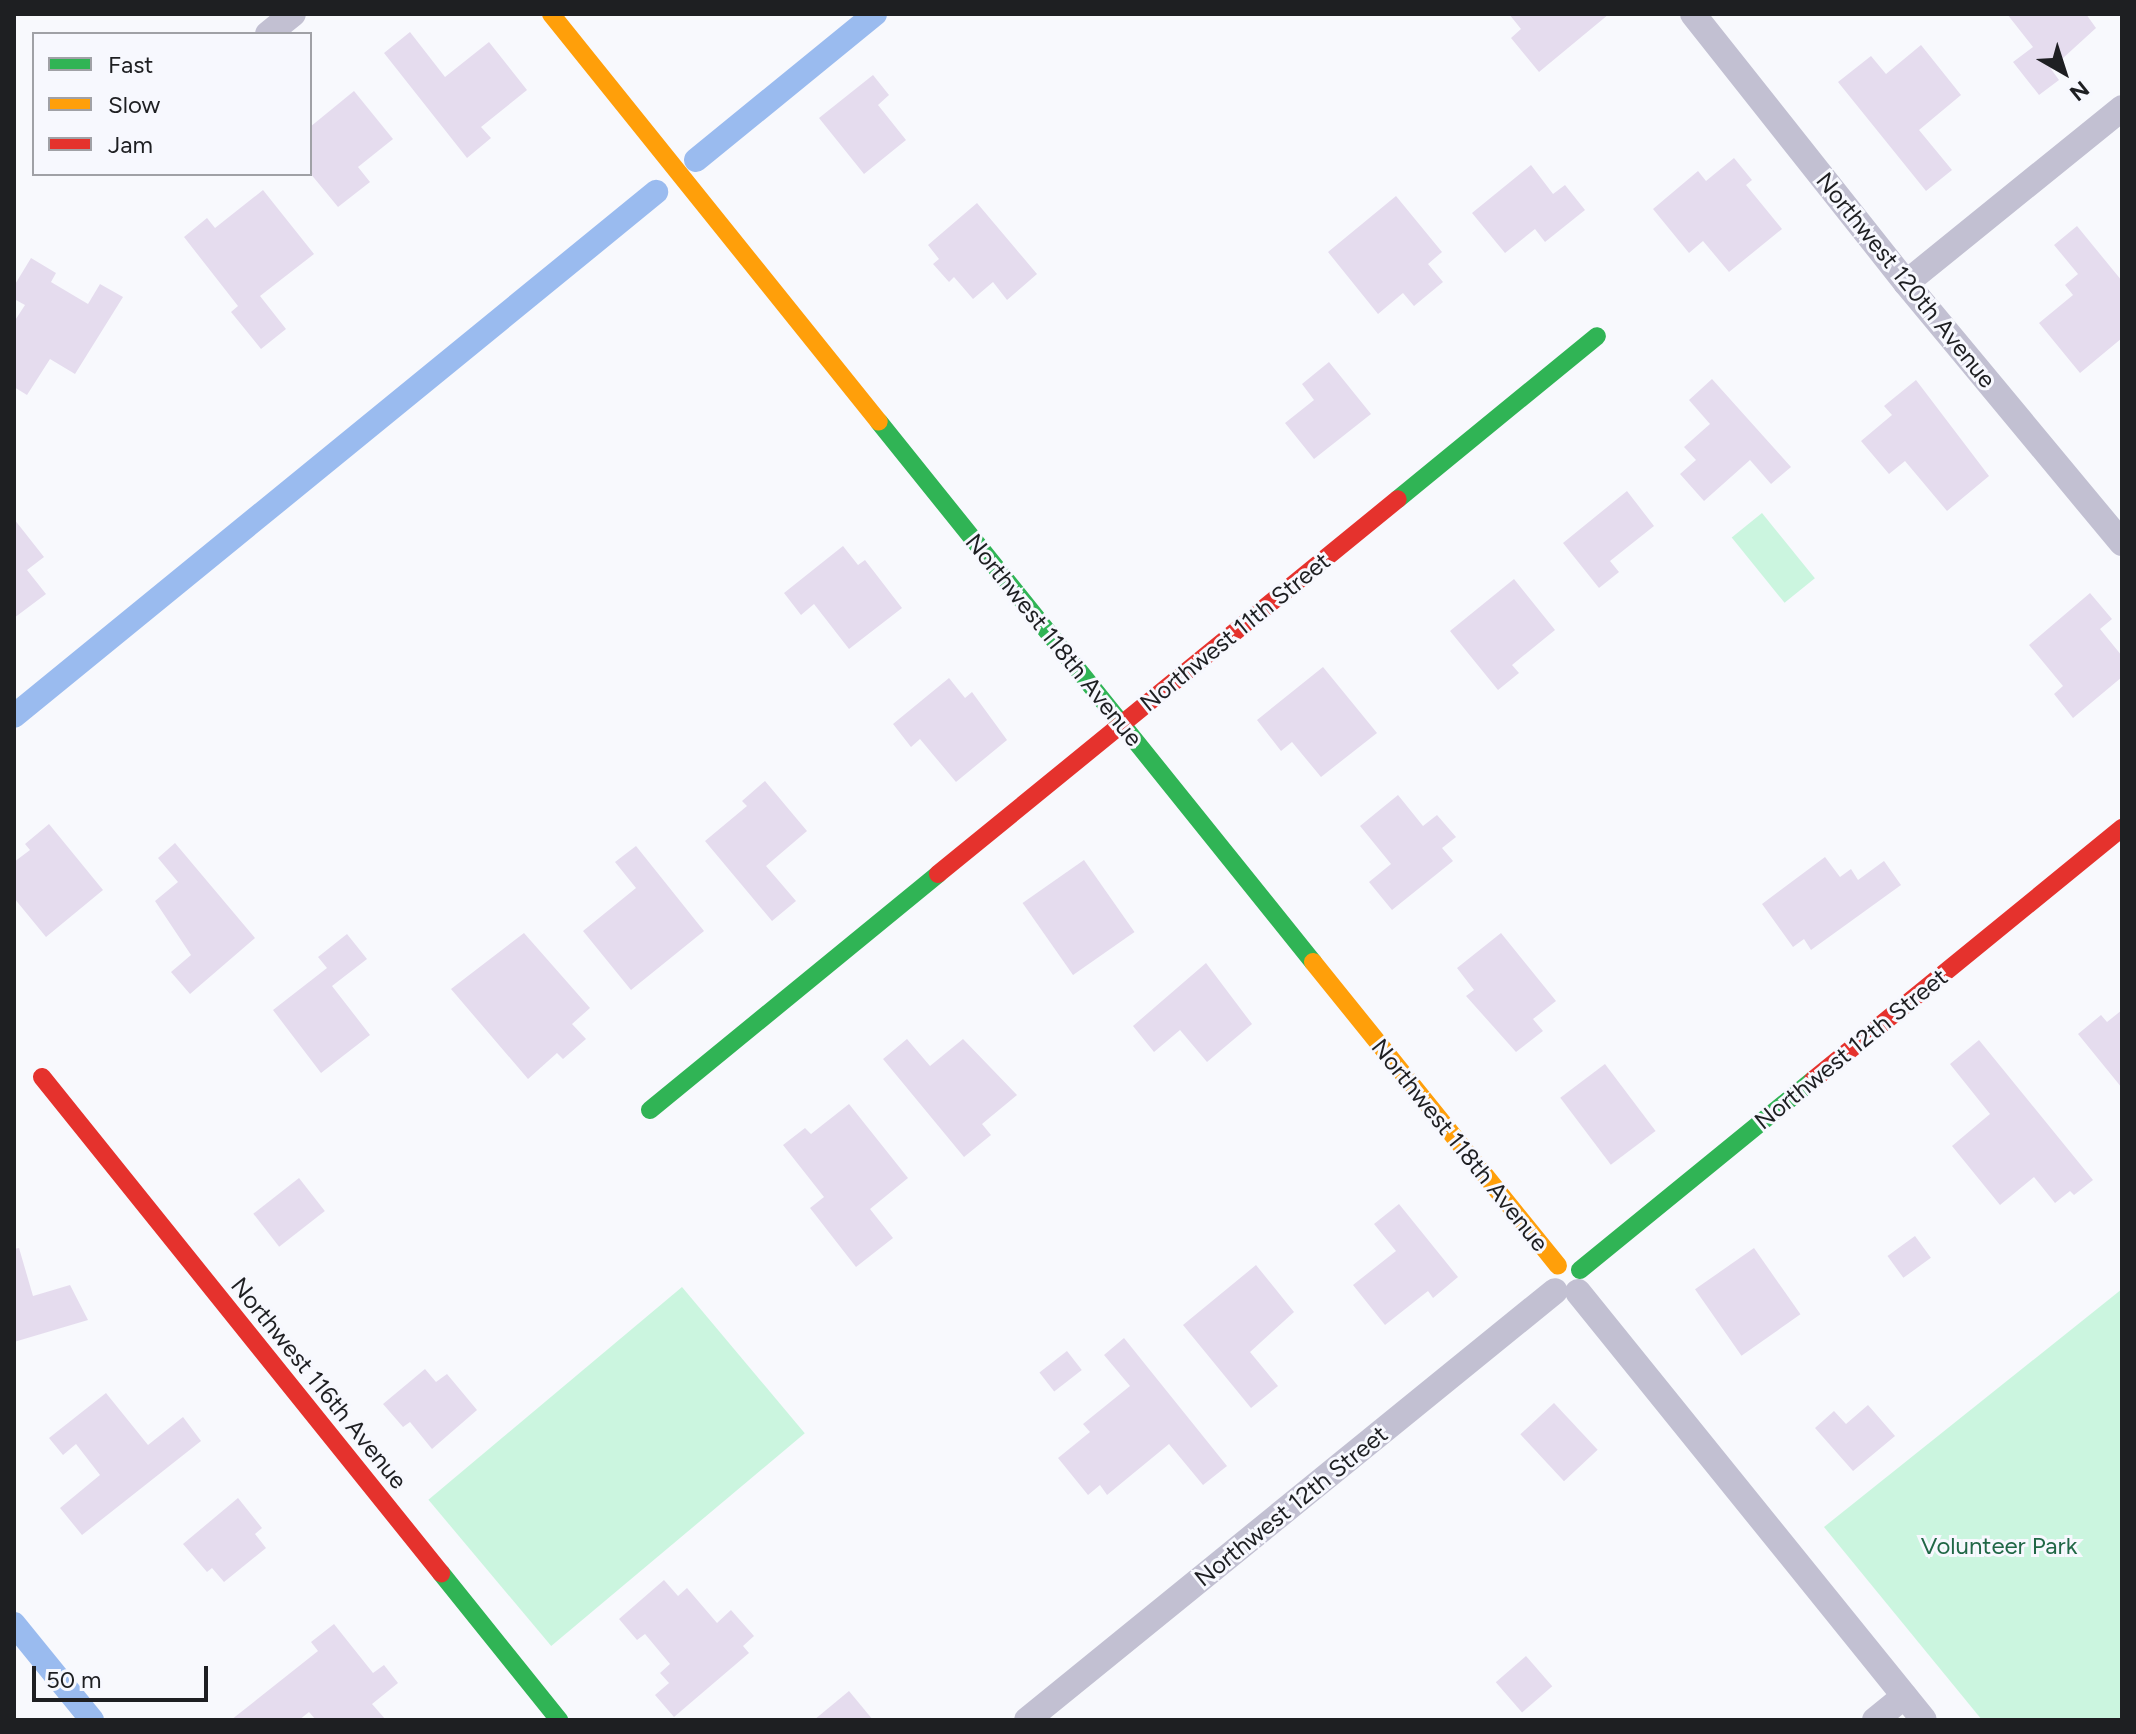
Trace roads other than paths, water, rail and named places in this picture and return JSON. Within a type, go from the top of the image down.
[{"type":"street","points":[[270,32],[293,14]]},
{"type":"street","name":"Northwest 118th Avenue","points":[[551,14],[1924,1720]]},
{"type":"street","name":"Northwest 120th Avenue","points":[[1693,14],[1906,283],[2122,543]]},
{"type":"street","points":[[1906,283],[2122,108]]},
{"type":"street","name":"Northwest 11th Street","points":[[650,1110],[1597,336]]},
{"type":"street","name":"Northwest 12th Street","points":[[1027,1720],[2122,828]]},
{"type":"street","name":"Northwest 116th Avenue","points":[[42,1077],[559,1720]]},
{"type":"street","points":[[1875,1720],[1905,1696]]},
{"type":"waterway","points":[[696,160],[875,14]]},
{"type":"waterway","points":[[14,716],[656,192]]},
{"type":"waterway","points":[[14,1624],[92,1720]]},
{"type":"park label","name":"Volunteer Park","points":[[1999,1546]]}]
